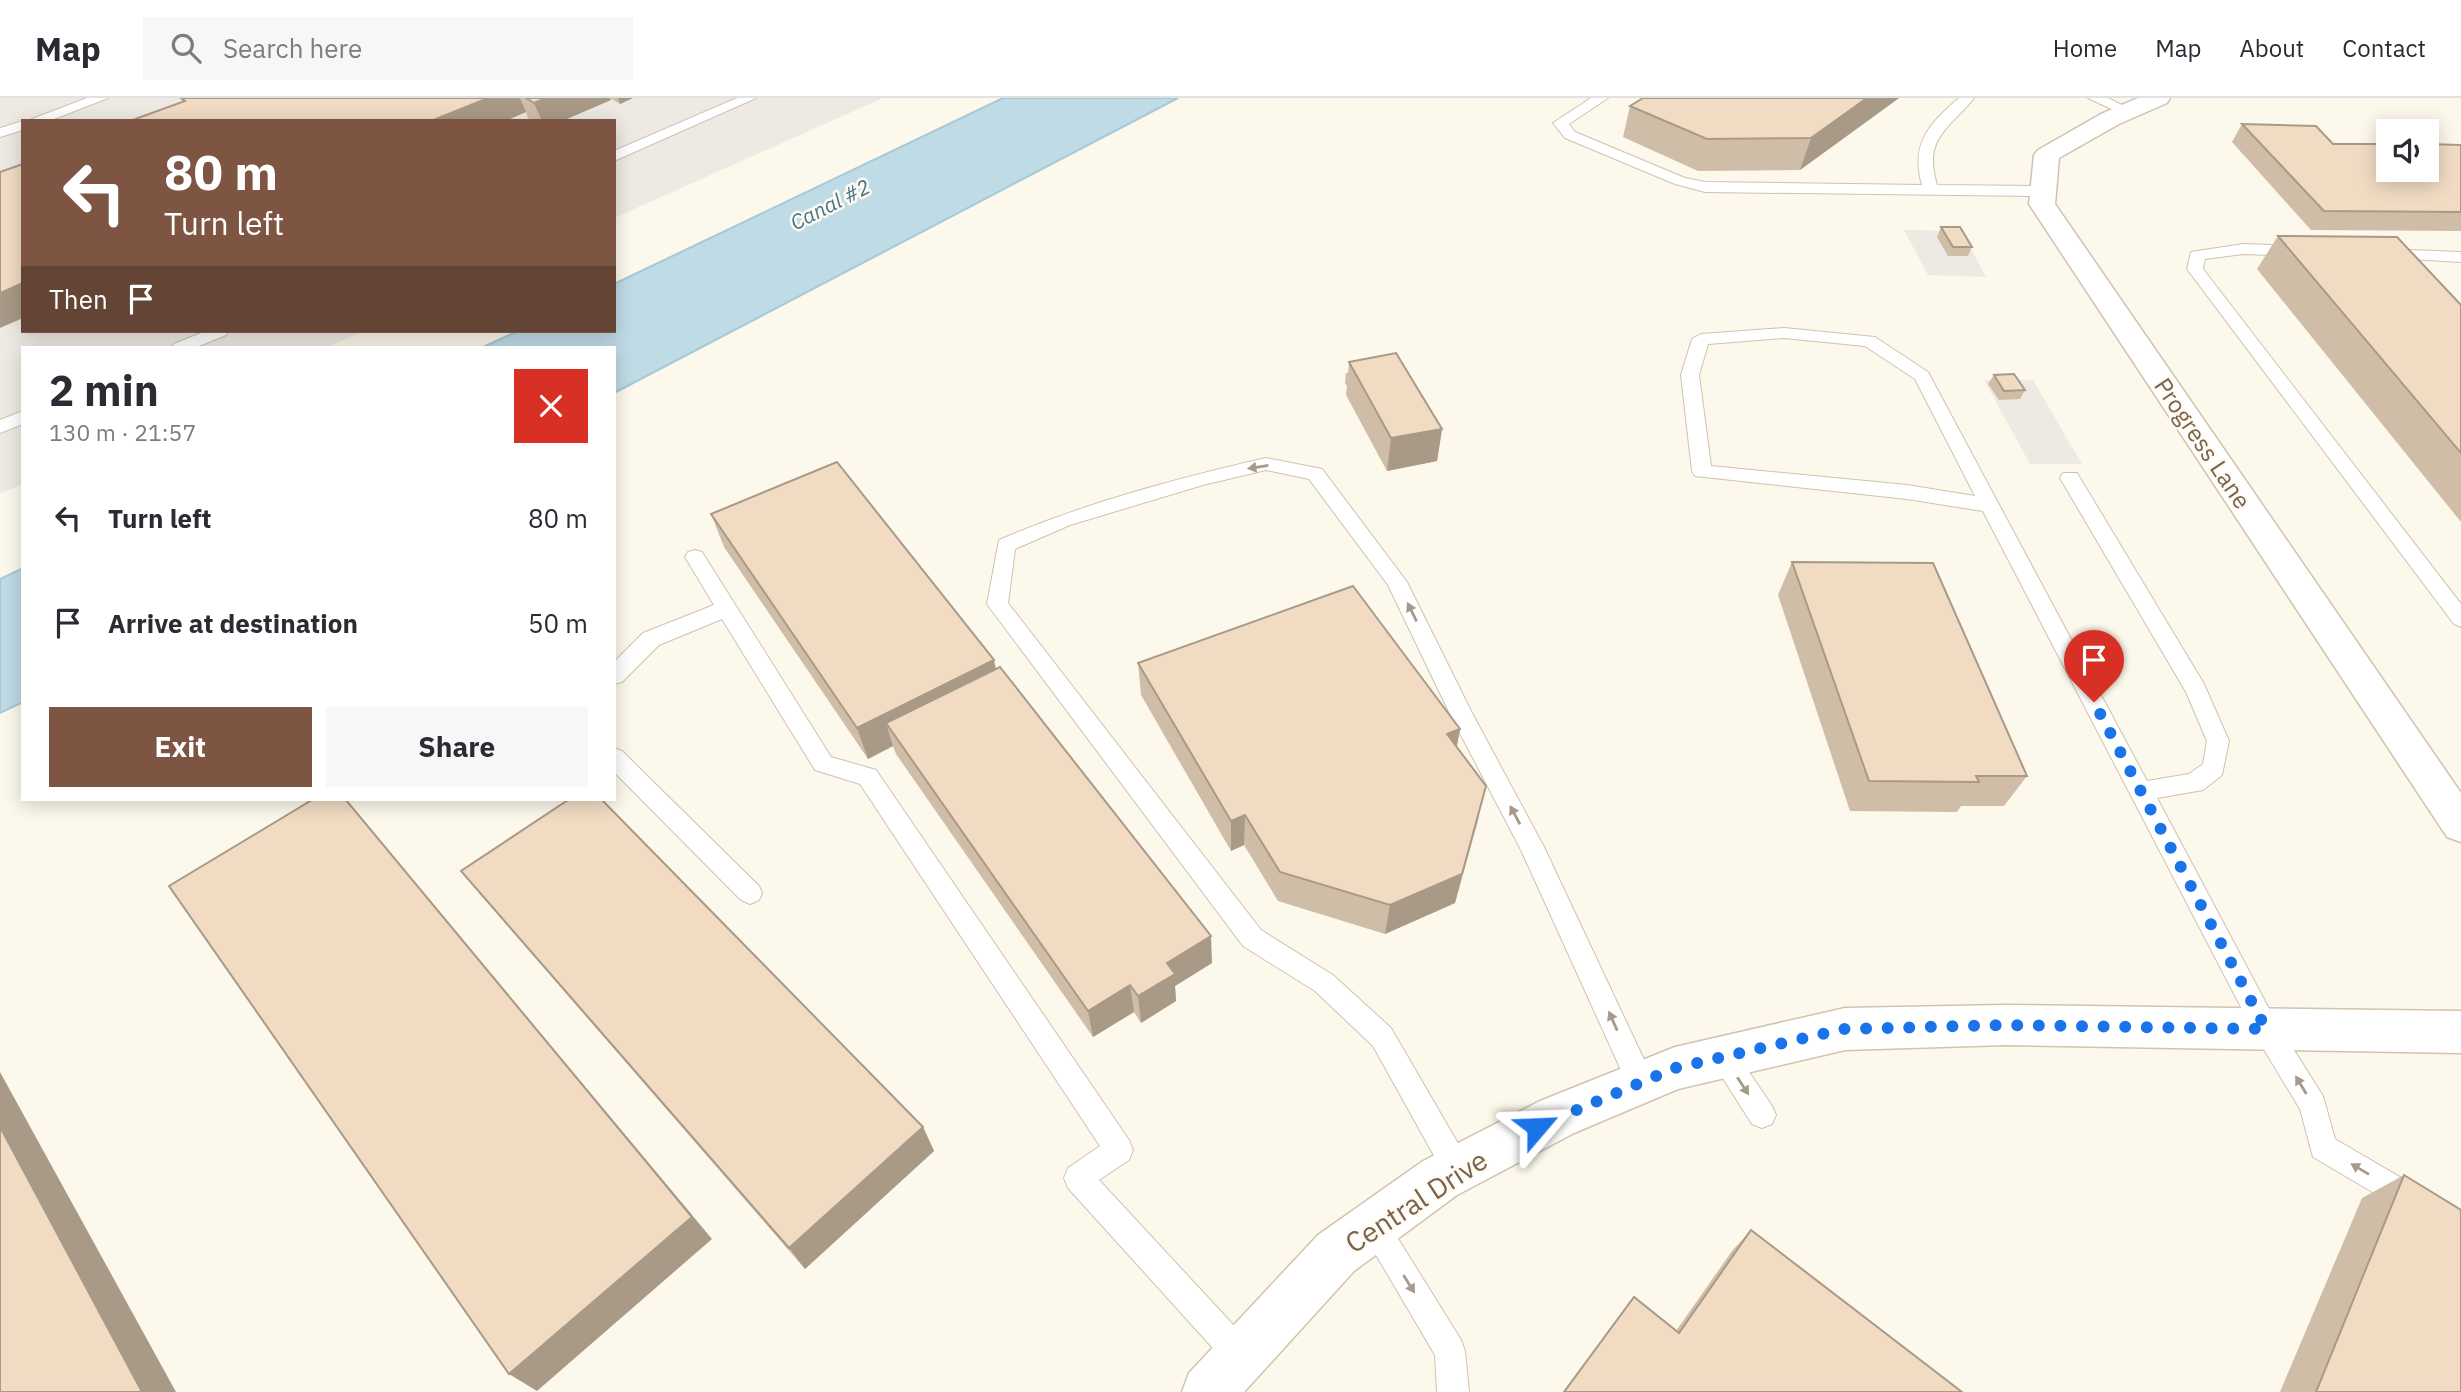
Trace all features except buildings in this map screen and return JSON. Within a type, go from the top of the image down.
[{"type":"street","name":"Progress Lane","points":[[2158,98],[2127,111],[2047,155],[2042,204],[2461,825]]},
{"type":"street","name":"Central Drive","points":[[1208,1392],[1336,1253],[1374,1226],[1457,1169],[1557,1117],[1675,1068],[1844,1029],[2006,1025],[2461,1032]]},
{"type":"lane","points":[[40,119],[101,98]]},
{"type":"lane","points":[[616,156],[750,98]]},
{"type":"lane","points":[[1601,98],[1560,123],[1570,135],[1681,181],[1705,187],[2044,191]]},
{"type":"lane","points":[[1931,190],[1924,163],[1932,135],[1947,116],[1967,98]]},
{"type":"lane","points":[[2095,98],[2127,111]]},
{"type":"lane","points":[[0,132],[21,126]]},
{"type":"lane","points":[[2325,252],[2243,249],[2197,255],[2195,269],[2461,619]]},
{"type":"lane","points":[[2365,254],[2461,257]]},
{"type":"lane","points":[[1989,505],[1907,492],[1702,471],[1690,375],[1701,339],[1784,332],[1869,341],[1922,376],[2266,1029],[2313,1105],[2323,1147],[2461,1229]]},
{"type":"lane","points":[[185,346],[215,333]]},
{"type":"lane","points":[[0,427],[21,418]]},
{"type":"lane","points":[[1457,1169],[1382,1037],[1324,983],[1252,938],[997,604],[1006,545],[1063,520],[1214,476],[1266,464],[1315,474],[1397,582],[1461,714],[1537,858],[1641,1083]]},
{"type":"lane","points":[[2070,478],[2196,691],[2218,741],[2214,768],[2195,783],[2141,791]]},
{"type":"lane","points":[[695,557],[823,764],[868,777],[1119,1150],[1078,1178],[1241,1356]]},
{"type":"lane","points":[[616,674],[651,639],[725,609]]},
{"type":"lane","points":[[616,759],[750,893]]},
{"type":"lane","points":[[1724,1057],[1762,1115]]},
{"type":"lane","points":[[1374,1226],[1450,1351],[1453,1392]]},
{"type":"shaded area","points":[[0,98],[883,98],[616,217],[616,119],[21,119],[21,333],[359,333],[330,346],[21,346],[21,485],[0,494]]},
{"type":"shaded area","points":[[1904,230],[1961,231],[1986,277],[1928,275]]},
{"type":"shaded area","points":[[1984,380],[2033,380],[2082,464],[2030,464]]},
{"type":"water","name":"Canal #2","points":[[1003,98],[1178,98],[616,392],[616,346],[485,346],[514,333],[616,333],[616,283]]},
{"type":"water","points":[[21,569],[21,703],[0,713],[0,579]]},
{"type":"route","points":[[1537,1127],[1675,1068],[1844,1029],[2006,1025],[2266,1029],[2094,702]]}]
